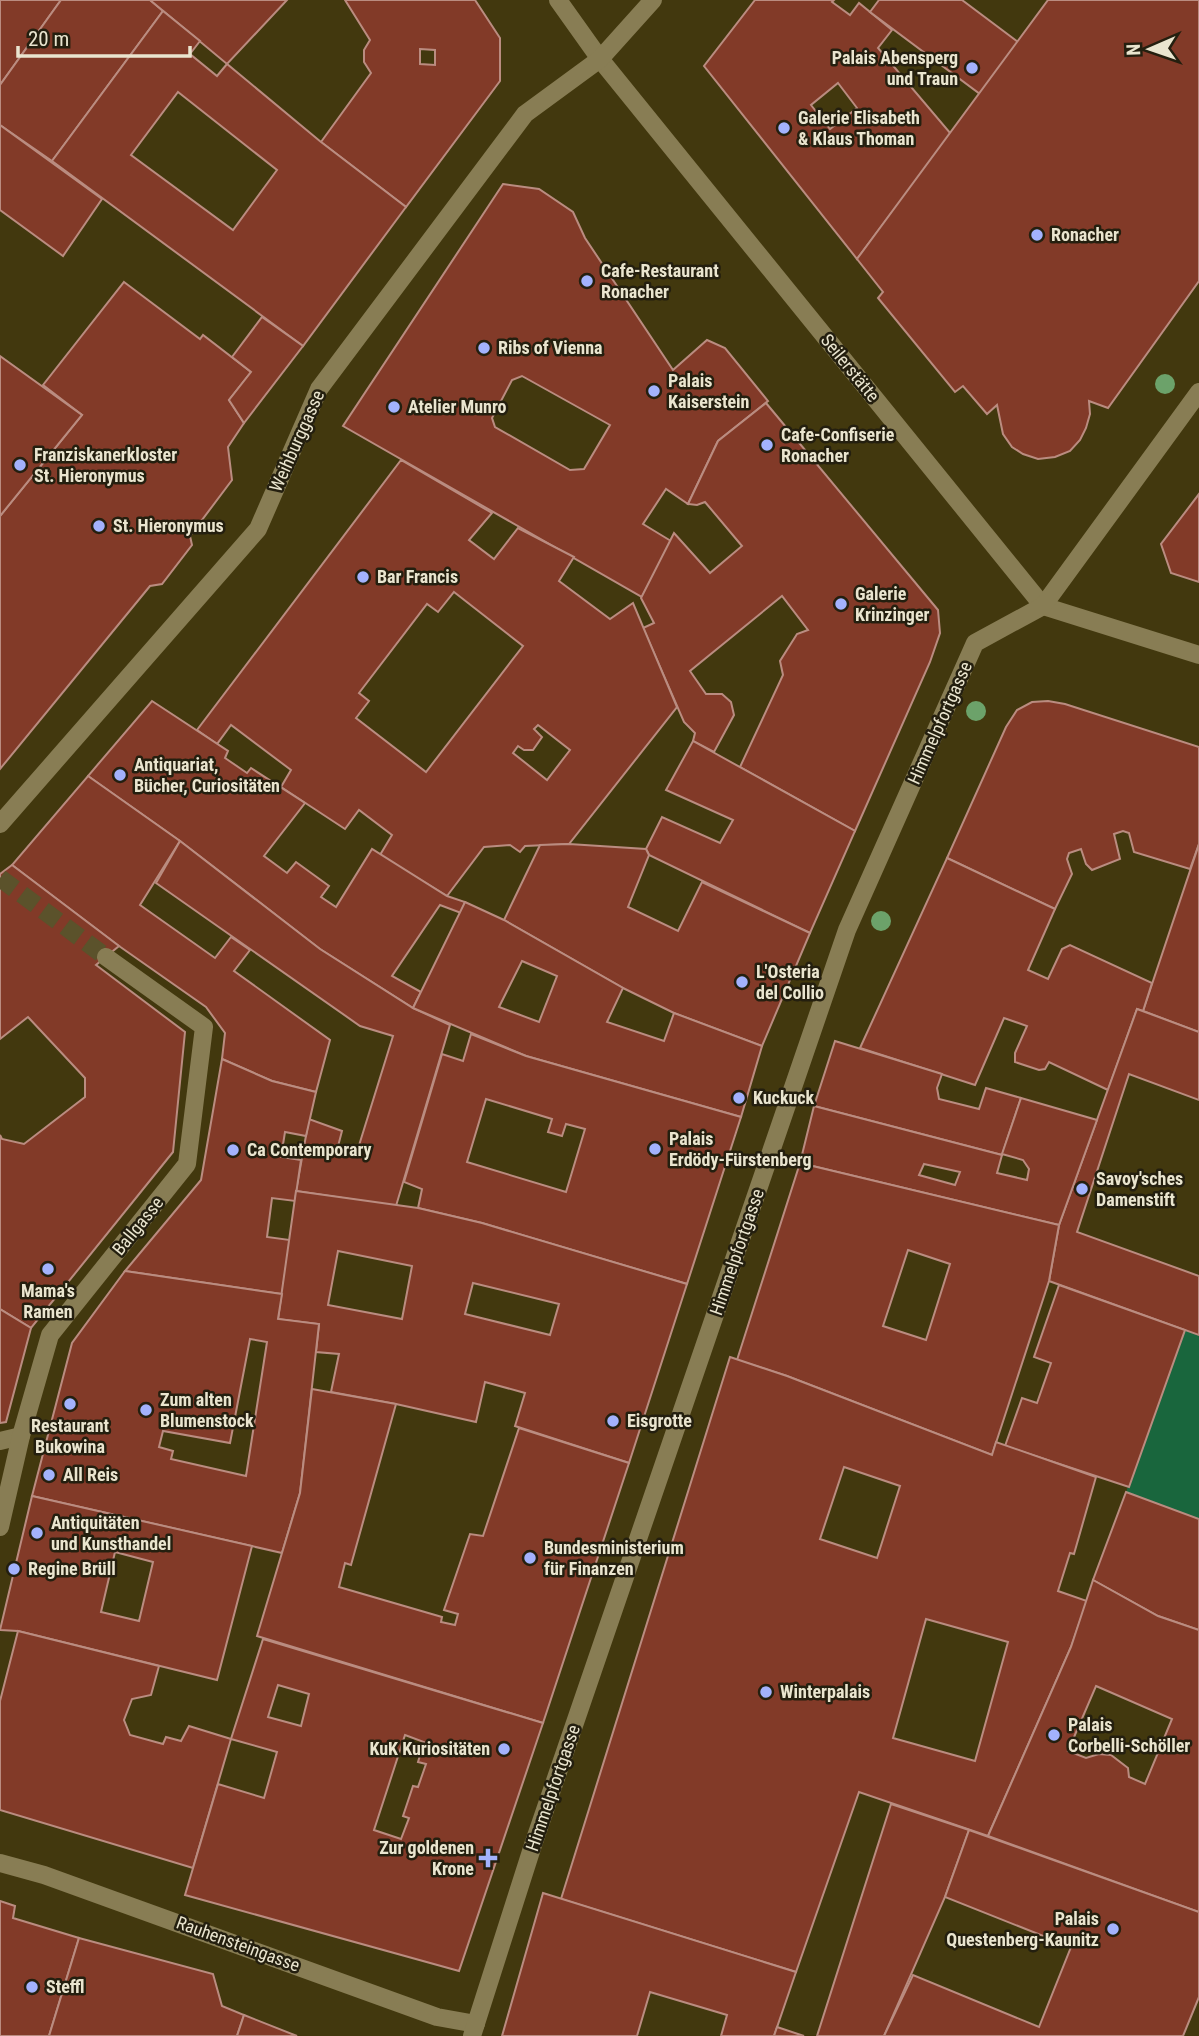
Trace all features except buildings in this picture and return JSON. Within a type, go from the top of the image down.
[{"type":"street","name":"Seilerstätte","points":[[558,0],[600,59],[1043,606]]},
{"type":"street","name":"Weihburggasse","points":[[0,824],[258,529],[319,389],[525,114],[600,59],[653,0]]},
{"type":"street","name":"Himmelpfortgasse","points":[[474,2030],[533,1845],[847,930],[975,643],[1043,606],[1199,391]]},
{"type":"street","points":[[1043,606],[1199,655]]},
{"type":"street","name":"Ballgasse","points":[[0,1527],[21,1436],[50,1335],[187,1164],[205,1027],[106,957]]},
{"type":"street","points":[[0,1441],[21,1436]]},
{"type":"street","name":"Rauhensteingasse","points":[[0,1863],[44,1875],[474,2030]]},
{"type":"green space","points":[[1185,1330],[1199,1335],[1199,1519],[1126,1492]]},
{"type":"tunnel","points":[[0,878],[106,957]]},
{"type":"place","name":"Palais Abensperg und Traun","points":[[972,68]]},
{"type":"place","name":"Galerie Elisabeth & Klaus Thoman","points":[[784,128]]},
{"type":"place","name":"Ronacher","points":[[1037,235]]},
{"type":"place","name":"Cafe-Restaurant Ronacher","points":[[587,281]]},
{"type":"place","name":"Ribs of Vienna","points":[[484,348]]},
{"type":"place","name":"Palais Kaiserstein","points":[[654,391]]},
{"type":"place","name":"Atelier Munro","points":[[394,407]]},
{"type":"place","name":"Cafe-Confiserie Ronacher","points":[[767,445]]},
{"type":"place","name":"Franziskanerkloster St. Hieronymus","points":[[20,465]]},
{"type":"place","name":"St. Hieronymus","points":[[99,526]]},
{"type":"place","name":"Bar Francis","points":[[363,577]]},
{"type":"place","name":"Galerie Krinzinger","points":[[841,604]]},
{"type":"place","name":"Antiquariat, Bücher, Curiositäten","points":[[120,775]]},
{"type":"place","name":"L'Osteria del Collio","points":[[742,982]]},
{"type":"place","name":"Kuckuck","points":[[739,1098]]},
{"type":"place","name":"Palais Erdödy-Fürstenberg","points":[[655,1149]]},
{"type":"place","name":"Ca Contemporary","points":[[233,1150]]},
{"type":"place","name":"Savoy'sches Damenstift","points":[[1082,1189]]},
{"type":"place","name":"Mama's Ramen","points":[[48,1269]]},
{"type":"place","name":"Restaurant Bukowina","points":[[70,1404]]},
{"type":"place","name":"Zum alten Blumenstock","points":[[146,1410]]},
{"type":"place","name":"Eisgrotte","points":[[613,1421]]},
{"type":"place","name":"All Reis","points":[[49,1475]]},
{"type":"place","name":"Antiquitäten und Kunsthandel","points":[[37,1533]]},
{"type":"place","name":"Bundesministerium für Finanzen","points":[[530,1558]]},
{"type":"place","name":"Regine Brüll","points":[[14,1569]]},
{"type":"place","name":"Winterpalais","points":[[766,1692]]},
{"type":"place","name":"Palais Corbelli-Schöller","points":[[1054,1735]]},
{"type":"place","name":"KuK Kuriositäten","points":[[504,1749]]},
{"type":"place","name":"Zur goldenen Krone","points":[[488,1858]]},
{"type":"place","name":"Palais Questenberg-Kaunitz","points":[[1113,1929]]},
{"type":"place","name":"Steffl","points":[[32,1987]]}]
